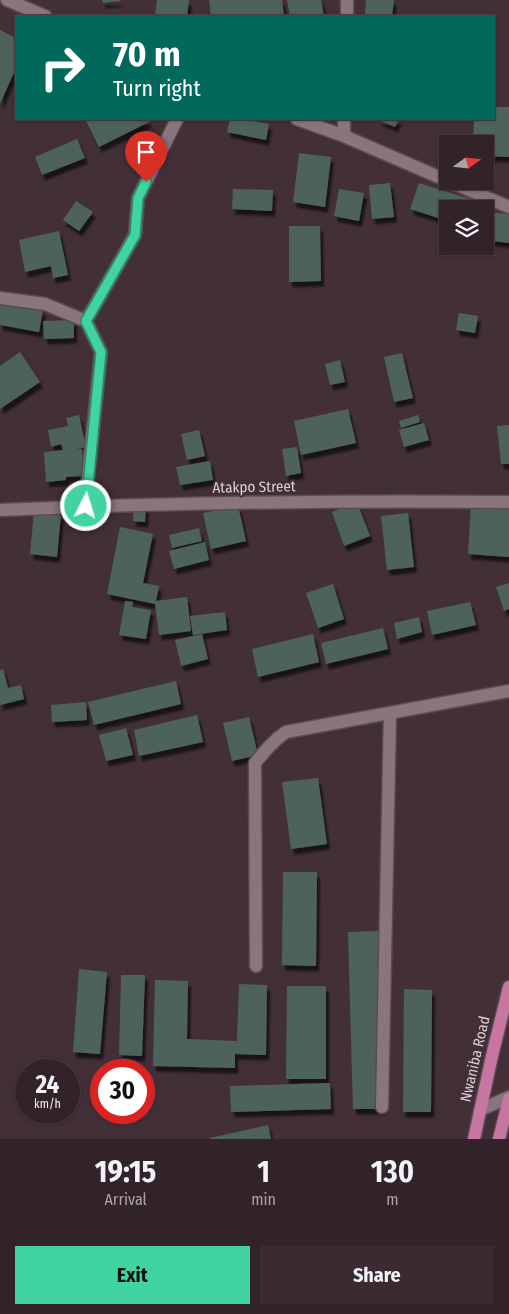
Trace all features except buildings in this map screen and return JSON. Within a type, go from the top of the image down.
[{"type":"main road","name":"Nwaniba Road","points":[[474,1139],[509,987]]},
{"type":"main road","points":[[499,1139],[509,1098]]},
{"type":"street","points":[[7,0],[43,15]]},
{"type":"street","points":[[346,15],[347,0]]},
{"type":"street","points":[[86,321],[135,235],[138,198],[177,120]]},
{"type":"street","points":[[300,120],[344,136],[439,177]]},
{"type":"street","points":[[344,120],[344,136]]},
{"type":"street","points":[[469,190],[509,207]]},
{"type":"street","points":[[0,298],[45,304],[86,321],[101,352],[86,506]]},
{"type":"street","name":"Atakpo Street","points":[[0,510],[86,506],[400,501],[509,502]]},
{"type":"street","points":[[256,966],[255,764],[275,740],[286,732],[509,691]]},
{"type":"street","points":[[382,1107],[390,713]]},
{"type":"street","points":[[480,1110],[509,1098]]},
{"type":"route","points":[[86,506],[101,352],[86,321],[135,235],[138,198],[146,182]]}]
